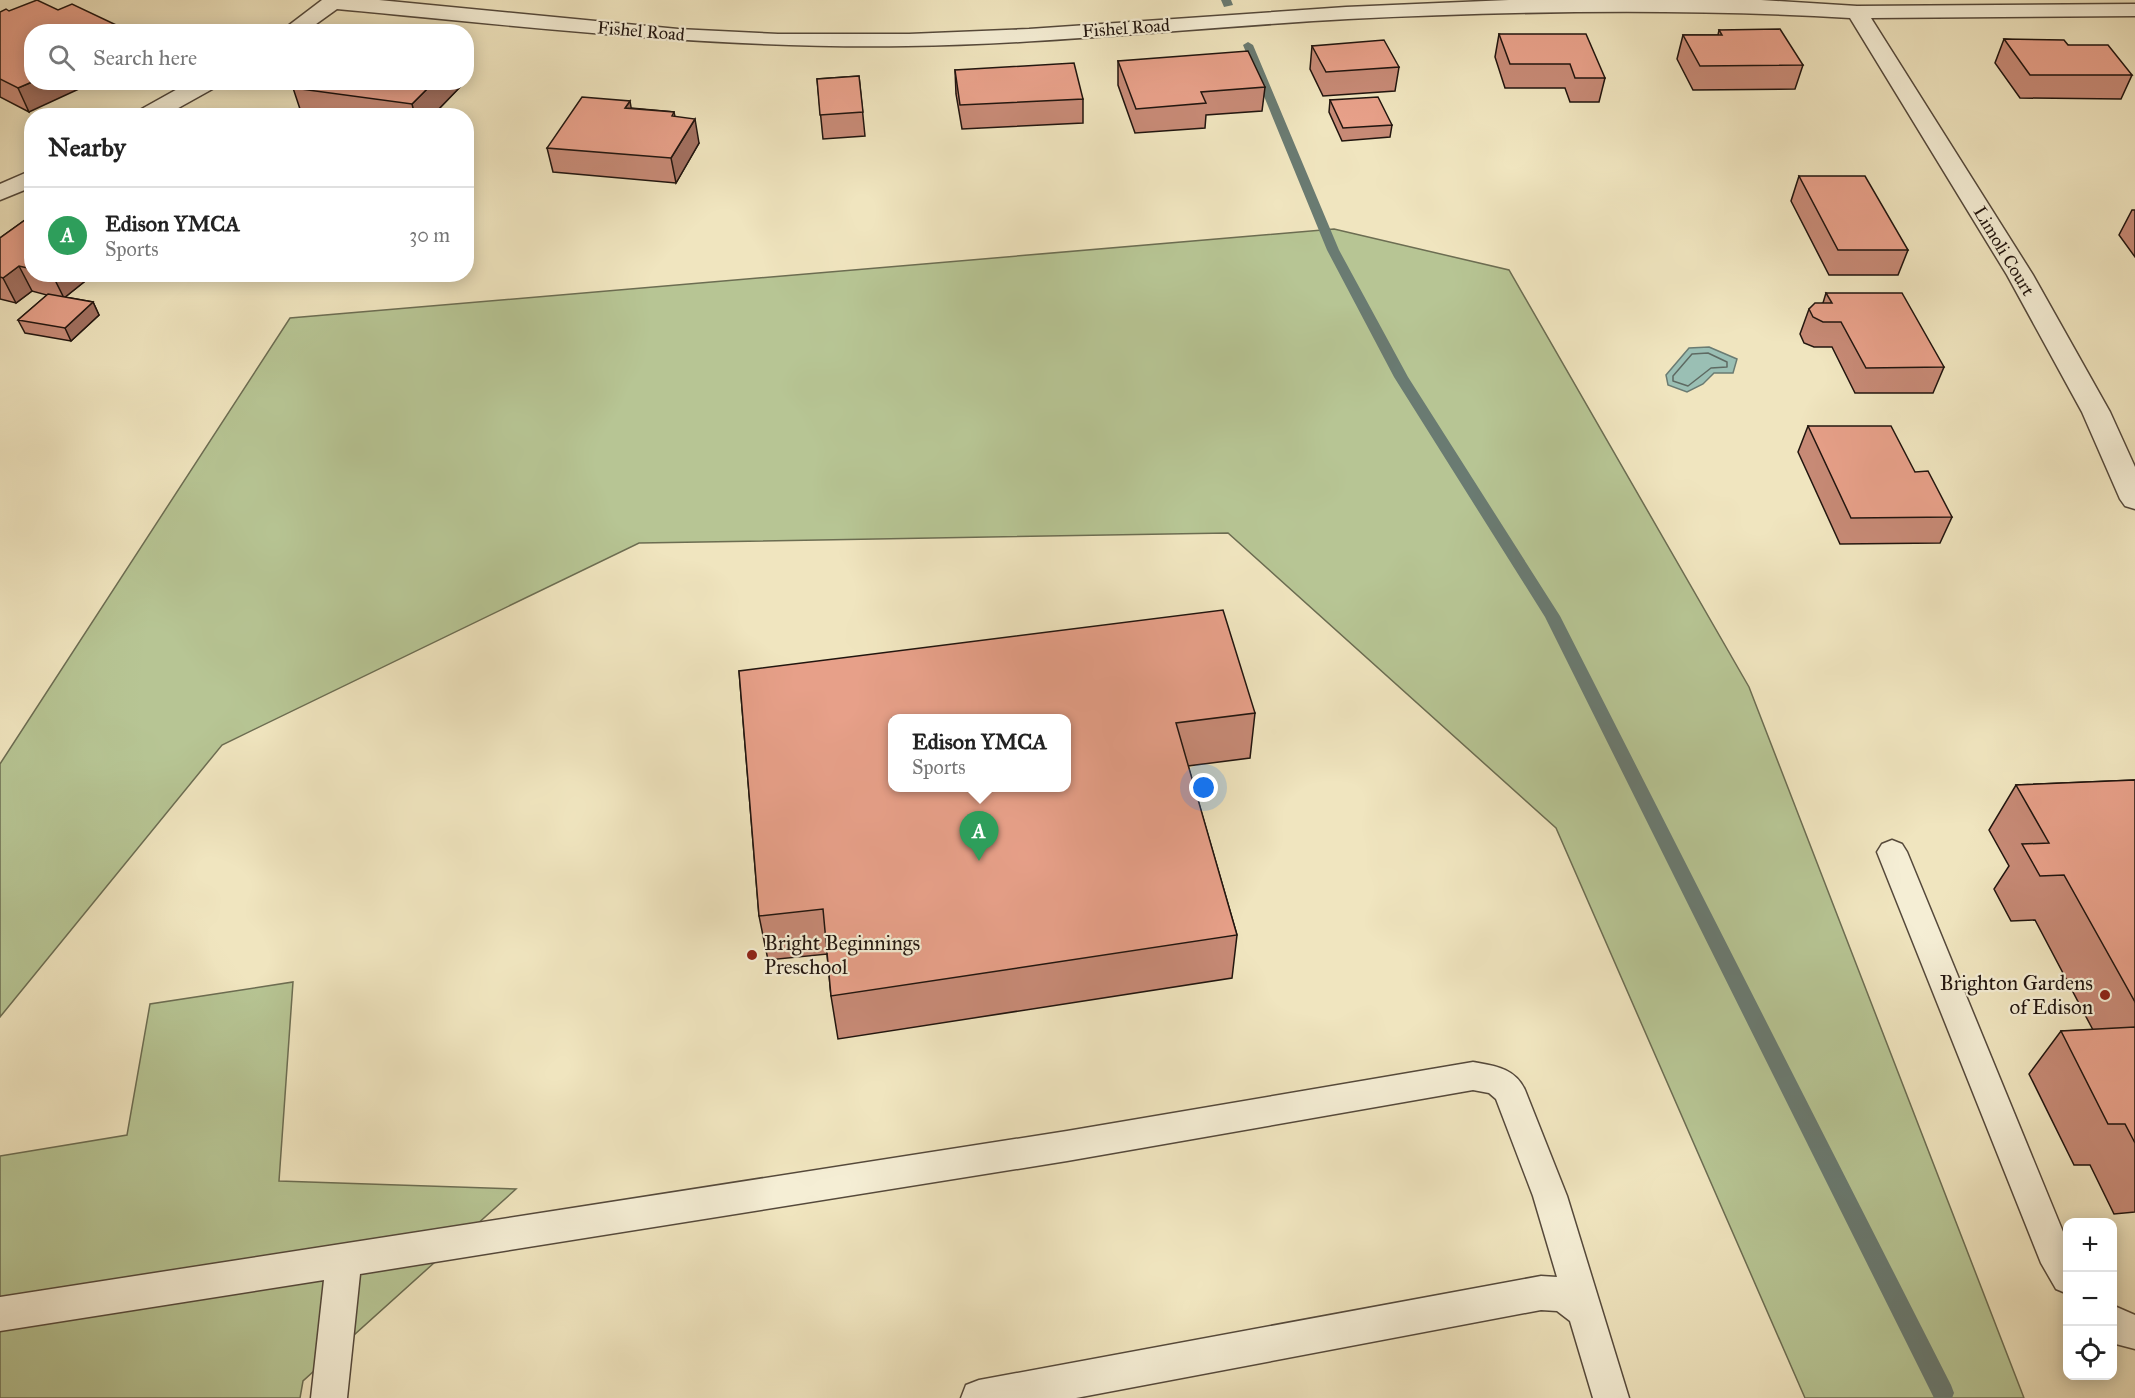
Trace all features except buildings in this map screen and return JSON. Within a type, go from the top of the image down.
[{"type":"street","name":"Fishel Road","points":[[335,1],[678,34],[778,40],[942,39],[1346,13],[1541,5],[1739,5],[1857,12],[2135,10]]},
{"type":"street","points":[[302,24],[335,1]]},
{"type":"street","name":"Limoli Court","points":[[1857,12],[2020,275],[2096,412],[2135,499]]},
{"type":"street","points":[[161,108],[193,90]]},
{"type":"street","points":[[0,193],[24,181]]},
{"type":"lane","points":[[1892,852],[2058,1263],[2064,1272]]},
{"type":"lane","points":[[0,1314],[1056,1148],[1473,1076],[1497,1080],[1509,1090],[1550,1196],[1611,1398]]},
{"type":"lane","points":[[329,1398],[344,1259]]},
{"type":"lane","points":[[980,1398],[1541,1293],[1564,1295],[1583,1309]]},
{"type":"lane","points":[[2117,1326],[2123,1330],[2135,1332]]},
{"type":"green space","points":[[1334,229],[1509,270],[1749,687],[2024,1398],[1805,1398],[1556,828],[1228,533],[639,543],[222,745],[0,1017],[0,764],[290,318]]},
{"type":"green space","points":[[293,982],[279,1181],[516,1189],[303,1381],[300,1398],[0,1398],[0,1156],[127,1135],[150,1004]]},
{"type":"water","points":[[1709,347],[1737,359],[1733,373],[1714,373],[1703,384],[1687,392],[1668,385],[1666,375],[1689,348]]},
{"type":"waterway","points":[[1226,0],[1228,5]]},
{"type":"waterway","points":[[1248,45],[1333,250],[1401,377],[1552,616],[1943,1393]]},
{"type":"place","name":"Edison YMCA","points":[[979,861]]},
{"type":"place","name":"Bright Beginnings Preschool","points":[[752,955]]},
{"type":"place","name":"Brighton Gardens of Edison","points":[[2105,995]]}]
